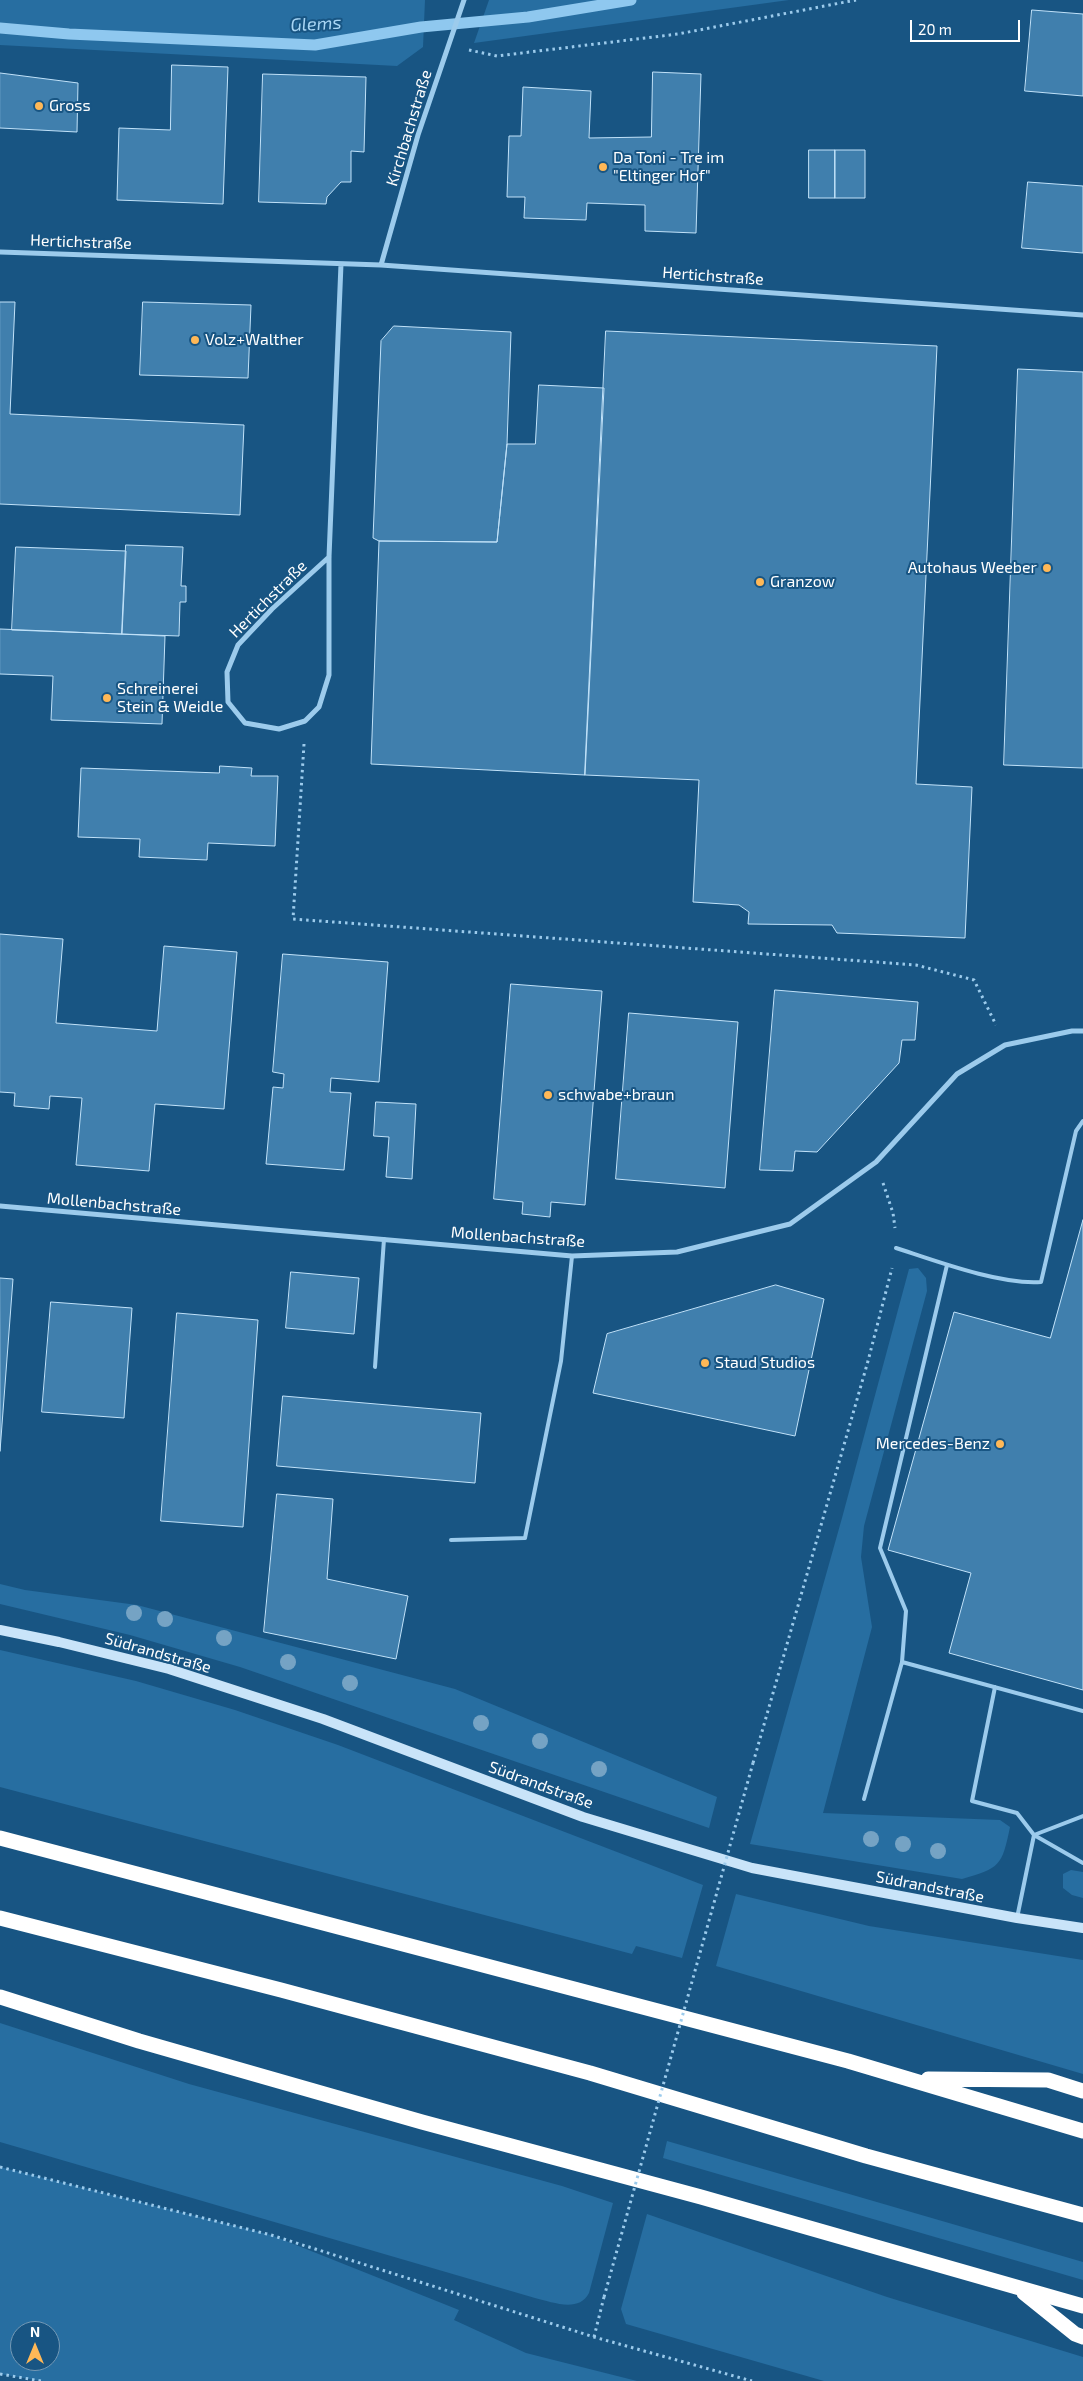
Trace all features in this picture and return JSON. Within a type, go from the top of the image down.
[{"type":"highway","points":[[0,1838],[912,2079],[1083,2131]]},
{"type":"highway","points":[[0,1918],[282,1990],[590,2073],[866,2156],[1083,2215]]},
{"type":"highway","points":[[0,1997],[148,2043],[422,2122],[701,2197],[1083,2306]]},
{"type":"highway","points":[[912,2079],[1048,2080],[1083,2090]]},
{"type":"highway","points":[[1019,2289],[1075,2334],[1083,2337]]},
{"type":"main road","name":"Südrandstraße","points":[[0,1630],[169,1669],[322,1719],[583,1817],[752,1868],[1017,1918],[1083,1928]]},
{"type":"street","name":"Kirchbachstraße","points":[[381,265],[418,135],[464,0]]},
{"type":"street","name":"Hertichstraße","points":[[0,252],[381,265],[1083,314]]},
{"type":"street","name":"Hertichstraße","points":[[329,557],[272,609],[238,645],[227,672],[228,702],[245,723],[279,729],[305,721],[319,707],[329,675],[329,557],[341,264]]},
{"type":"street","name":"Mollenbachstraße","points":[[0,1206],[572,1256],[677,1252],[790,1224],[876,1162],[957,1074],[1005,1045],[1072,1031],[1083,1031]]},
{"type":"lane","points":[[896,1248],[947,1265],[1024,1283],[1041,1282],[1076,1131],[1083,1121]]},
{"type":"lane","points":[[375,1368],[384,1239]]},
{"type":"lane","points":[[451,1540],[525,1538],[561,1361],[572,1256]]},
{"type":"lane","points":[[864,1799],[902,1662],[906,1612],[880,1548],[947,1265]]},
{"type":"lane","points":[[902,1662],[1083,1711]]},
{"type":"lane","points":[[995,1687],[972,1801],[1017,1813],[1034,1835],[1083,1863]]},
{"type":"lane","points":[[1034,1835],[1083,1816]]},
{"type":"lane","points":[[1017,1918],[1034,1835]]},
{"type":"path","points":[[448,45],[497,56],[678,34],[856,0]]},
{"type":"path","points":[[305,721],[293,919],[916,965],[974,980],[1005,1045]]},
{"type":"path","points":[[594,2337],[753,1763],[886,1295]]},
{"type":"path","points":[[0,2167],[271,2235],[594,2337],[752,2381]]},
{"type":"path","points":[[0,2374],[41,2381]]},
{"type":"shaded area","points":[[0,0],[425,0],[423,47],[397,66],[0,45]]},
{"type":"shaded area","points":[[489,0],[789,0],[474,43]]},
{"type":"shaded area","points":[[918,1268],[926,1278],[927,1291],[864,1526],[861,1557],[872,1627],[823,1813],[1000,1820],[1010,1827],[1004,1850],[997,1864],[984,1872],[962,1879],[750,1844],[842,1518],[909,1269]]},
{"type":"shaded area","points":[[0,1584],[25,1590],[137,1605],[455,1689],[717,1797],[709,1828],[240,1667],[130,1635],[0,1604]]},
{"type":"shaded area","points":[[0,1650],[136,1681],[235,1710],[338,1745],[703,1885],[682,1958],[636,1946],[632,1954],[0,1787]]},
{"type":"shaded area","points":[[1071,1870],[1083,1872],[1083,1898],[1072,1895],[1063,1888],[1063,1874]]},
{"type":"shaded area","points":[[736,1894],[869,1926],[1083,1960],[1083,2074],[716,1966]]},
{"type":"shaded area","points":[[0,2023],[189,2084],[562,2186],[613,2203],[589,2293],[579,2303],[549,2302],[0,2142]]},
{"type":"shaded area","points":[[667,2141],[1083,2262],[1083,2280],[663,2158]]},
{"type":"shaded area","points":[[0,2167],[271,2235],[459,2310],[454,2320],[526,2353],[637,2381],[41,2381],[0,2374]]},
{"type":"shaded area","points":[[647,2214],[887,2297],[1083,2357],[1083,2381],[824,2381],[626,2324],[621,2309]]},
{"type":"building","points":[[1032,10],[1083,14],[1083,96],[1025,91]]},
{"type":"building","points":[[172,65],[228,67],[223,204],[117,200],[119,128],[170,130]]},
{"type":"building","name":"Da Toni - Tre im \"Eltinger Hof\"","points":[[653,72],[701,74],[696,233],[645,231],[645,205],[587,203],[586,220],[524,218],[525,197],[507,197],[509,136],[521,136],[523,87],[591,91],[589,138],[651,137]]},
{"type":"building","name":"Gross","points":[[0,73],[78,83],[77,132],[0,128]]},
{"type":"building","points":[[263,74],[366,77],[364,152],[351,151],[351,182],[341,182],[327,197],[326,204],[259,202]]},
{"type":"building","points":[[809,150],[835,150],[835,198],[809,198]]},
{"type":"building","points":[[835,150],[865,150],[865,198],[835,198]]},
{"type":"building","points":[[1028,182],[1083,186],[1083,253],[1022,248]]},
{"type":"building","points":[[0,302],[15,302],[10,414],[244,425],[240,515],[0,504]]},
{"type":"building","name":"Volz+Walther","points":[[143,302],[251,305],[248,378],[140,375]]},
{"type":"building","points":[[394,326],[511,332],[507,444],[497,542],[379,541],[373,538],[381,341]]},
{"type":"building","name":"Granzow","points":[[606,331],[937,346],[916,784],[972,787],[965,938],[837,933],[832,925],[748,924],[749,912],[739,905],[693,902],[699,780],[585,775]]},
{"type":"building","name":"Autohaus Weeber","points":[[1018,369],[1083,372],[1083,768],[1004,765]]},
{"type":"building","points":[[539,385],[604,388],[585,775],[371,764],[379,541],[497,542],[507,444],[535,444]]},
{"type":"building","points":[[126,545],[183,547],[181,586],[186,586],[186,602],[180,602],[179,636],[122,634]]},
{"type":"building","points":[[16,547],[126,551],[122,634],[12,630]]},
{"type":"building","name":"Schreinerei Stein & Weidle","points":[[0,629],[165,636],[162,724],[51,720],[53,676],[0,674]]},
{"type":"building","points":[[220,766],[252,768],[251,776],[278,776],[275,846],[208,843],[207,860],[139,857],[140,839],[78,837],[81,768],[219,773]]},
{"type":"building","points":[[0,934],[63,939],[56,1023],[157,1031],[164,946],[237,952],[224,1109],[155,1104],[149,1171],[76,1165],[82,1098],[50,1096],[49,1109],[14,1106],[15,1093],[0,1092]]},
{"type":"building","points":[[283,954],[388,962],[379,1082],[331,1078],[330,1092],[351,1093],[344,1170],[266,1164],[273,1087],[283,1088],[284,1074],[273,1072]]},
{"type":"building","name":"schwabe+braun","points":[[511,984],[602,991],[585,1205],[551,1202],[550,1217],[522,1214],[523,1202],[494,1199]]},
{"type":"building","points":[[775,990],[918,1002],[915,1040],[902,1040],[899,1063],[817,1152],[795,1151],[793,1171],[760,1170]]},
{"type":"building","points":[[629,1013],[738,1022],[725,1188],[616,1179]]},
{"type":"building","points":[[376,1102],[416,1104],[412,1179],[386,1177],[389,1137],[374,1136]]},
{"type":"building","name":"Mercedes-Benz","points":[[1083,1220],[1083,1690],[949,1653],[971,1573],[888,1550],[954,1312],[1050,1338]]},
{"type":"building","points":[[291,1272],[359,1278],[354,1334],[286,1328]]},
{"type":"building","points":[[0,1278],[13,1279],[0,1451]]},
{"type":"building","name":"Staud Studios","points":[[776,1285],[824,1299],[795,1436],[593,1393],[607,1334]]},
{"type":"building","points":[[51,1302],[132,1308],[124,1418],[42,1412]]},
{"type":"building","points":[[177,1313],[258,1320],[243,1527],[161,1521]]},
{"type":"building","points":[[283,1396],[481,1413],[475,1483],[277,1466]]},
{"type":"building","points":[[277,1494],[333,1499],[327,1579],[408,1596],[396,1659],[264,1632]]},
{"type":"waterway","name":"Glems","points":[[0,28],[69,34],[315,45],[421,27],[528,17],[631,0]]},
{"type":"place","name":"Gross","points":[[39,106]]},
{"type":"place","name":"Da Toni - Tre im \"Eltinger Hof\"","points":[[603,167]]},
{"type":"place","name":"Volz+Walther","points":[[195,340]]},
{"type":"place","name":"Autohaus Weeber","points":[[1047,568]]},
{"type":"place","name":"Granzow","points":[[760,582]]},
{"type":"place","name":"Schreinerei Stein & Weidle","points":[[107,698]]},
{"type":"place","name":"schwabe+braun","points":[[548,1095]]},
{"type":"place","name":"Staud Studios","points":[[705,1363]]},
{"type":"place","name":"Mercedes-Benz","points":[[1000,1444]]}]
